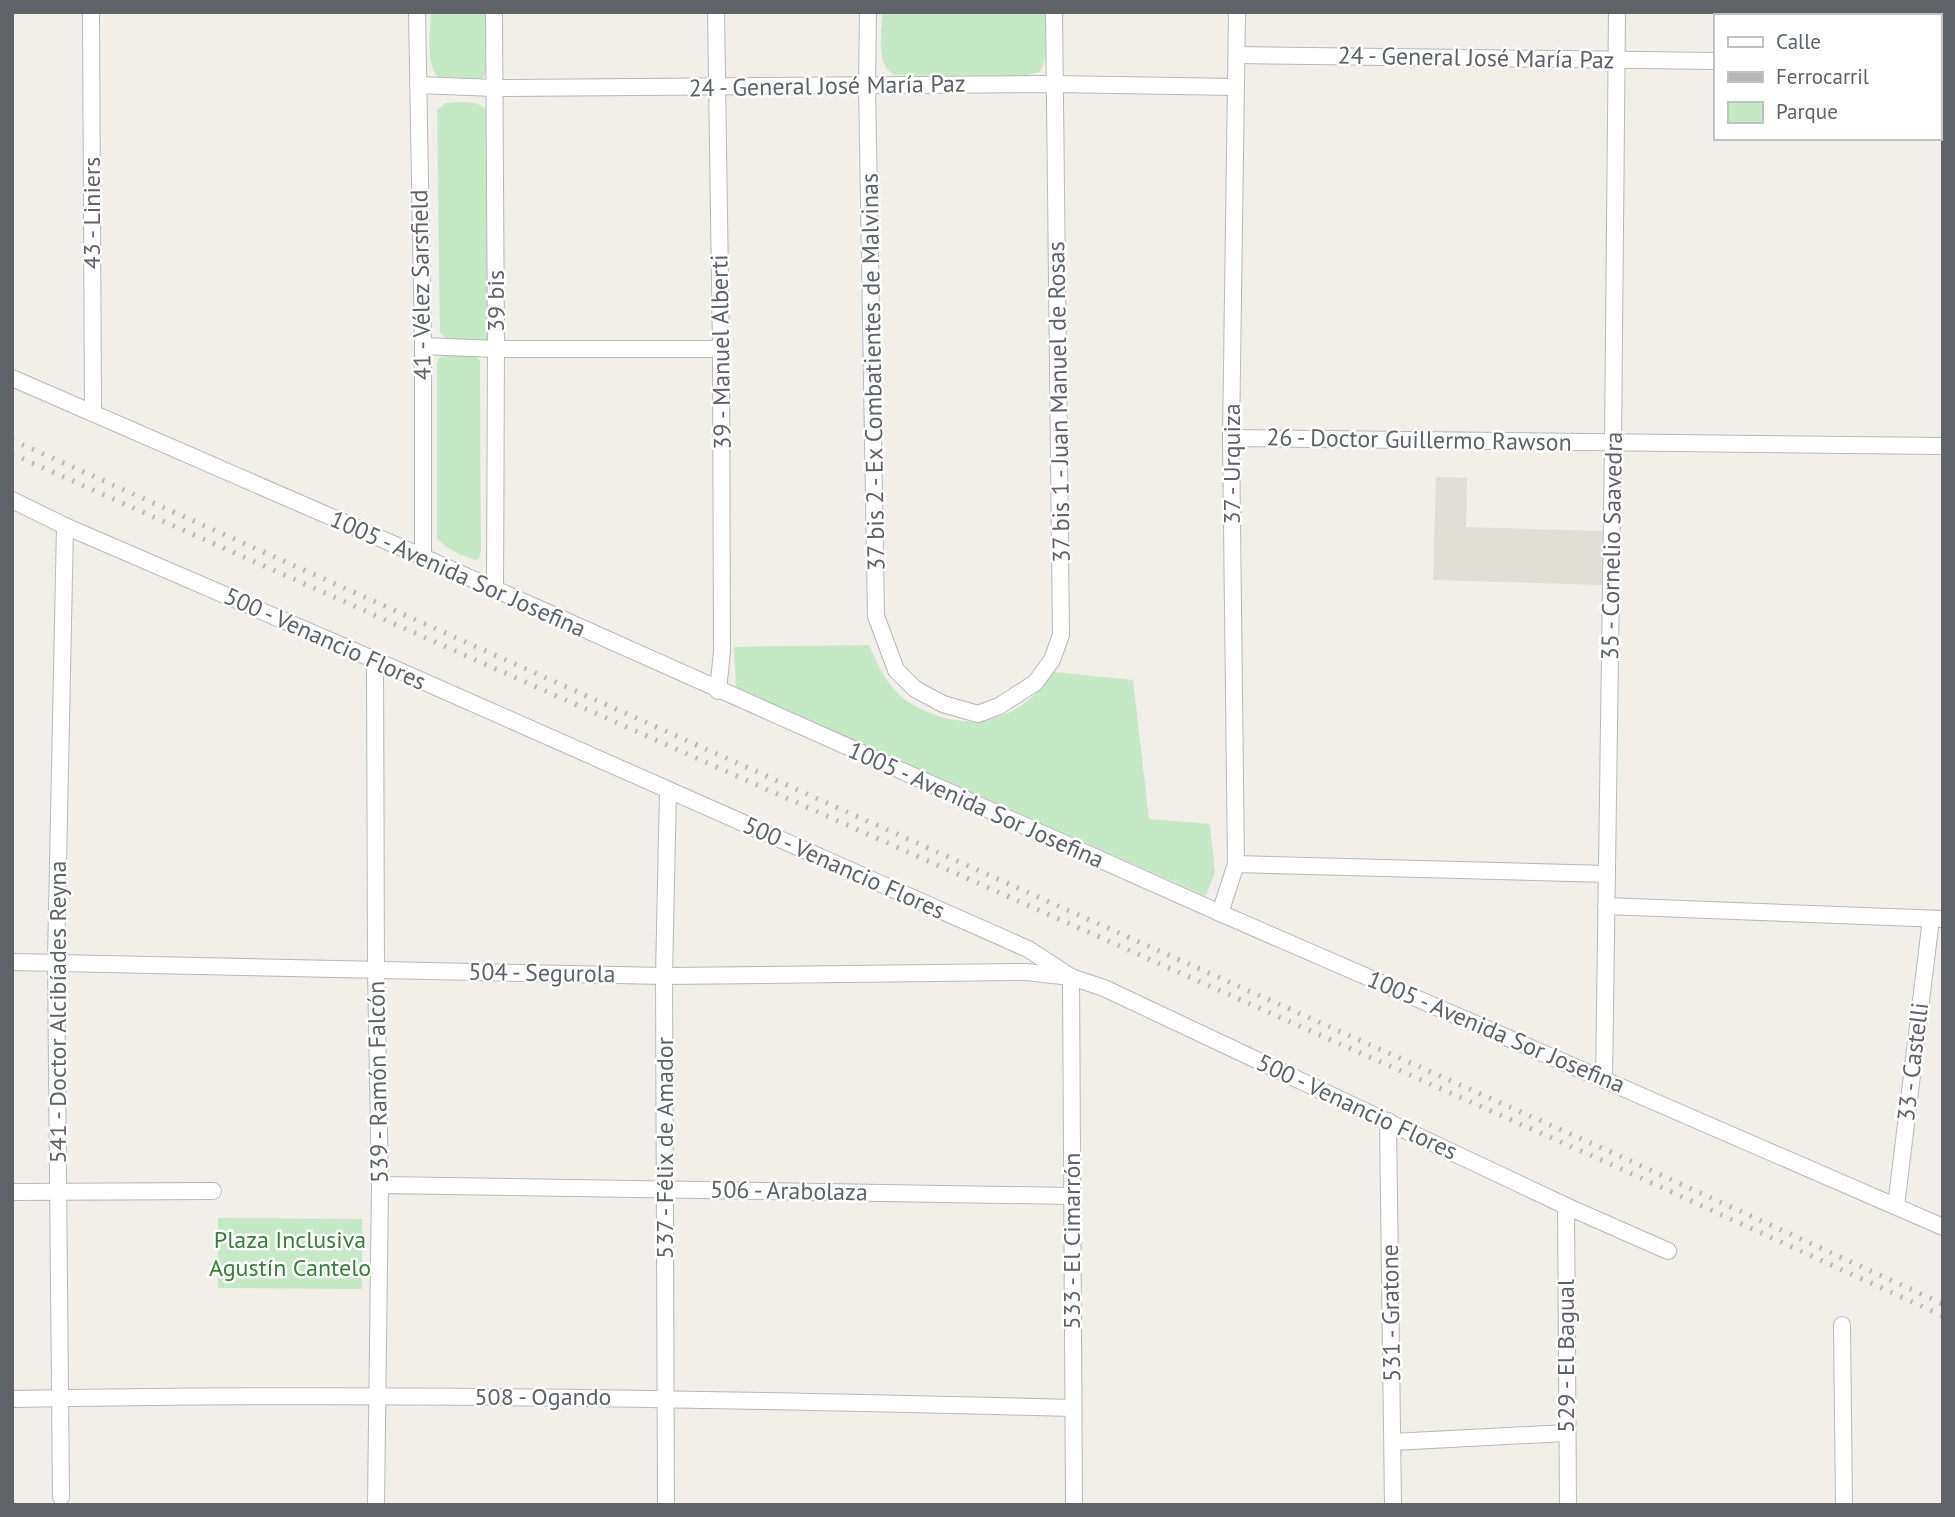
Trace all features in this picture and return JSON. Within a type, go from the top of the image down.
[{"type":"street","name":"43 - Liniers","points":[[91,12],[93,414]]},
{"type":"street","name":"41 - Vélez Sarsfield","points":[[417,12],[424,346],[422,557]]},
{"type":"street","name":"39 bis","points":[[494,12],[495,589]]},
{"type":"street","name":"39 - Manuel Alberti","points":[[716,12],[722,651],[718,691]]},
{"type":"street","name":"37 bis 2 - Ex Combatientes de Malvinas","points":[[868,12],[876,616],[897,670],[915,689],[943,704]]},
{"type":"street","name":"37 bis 1 - Juan Manuel de Rosas","points":[[943,704],[978,714],[999,706],[1035,682],[1052,660],[1061,635],[1054,12]]},
{"type":"street","name":"37 - Urquiza","points":[[1220,913],[1236,864],[1231,438],[1237,12]]},
{"type":"street","name":"35 - Cornelio Saavedra","points":[[1604,1080],[1614,442],[1617,12]]},
{"type":"street","name":"24 - General José María Paz","points":[[1237,55],[1714,61]]},
{"type":"street","name":"24 - General José María Paz","points":[[418,85],[495,88],[1055,84],[1236,87]]},
{"type":"street","points":[[424,346],[496,349],[721,349]]},
{"type":"street","name":"1005 - Avenida Sor Josefina","points":[[12,378],[495,589],[718,691],[1220,913],[1943,1227]]},
{"type":"street","name":"26 - Doctor Guillermo Rawson","points":[[1231,438],[1943,446]]},
{"type":"street","name":"500 - Venancio Flores","points":[[12,500],[65,526],[1028,949],[1071,977],[1104,988],[1566,1206],[1668,1251]]},
{"type":"street","name":"541 - Doctor Alcibíades Reyna","points":[[61,1497],[56,961],[65,526]]},
{"type":"street","name":"539 - Ramón Falcón","points":[[375,660],[380,1185],[376,1505]]},
{"type":"street","name":"537 - Félix de Amador","points":[[666,1505],[664,976],[668,790]]},
{"type":"street","points":[[1236,864],[1606,874]]},
{"type":"street","points":[[1606,905],[1937,919]]},
{"type":"street","name":"33 - Castelli","points":[[1896,1206],[1937,919]]},
{"type":"street","name":"504 - Segurola","points":[[12,962],[664,976],[1026,972],[1071,977]]},
{"type":"street","name":"533 - El Cimarrón","points":[[1071,977],[1074,1505]]},
{"type":"street","name":"531 - Gratone","points":[[1388,1121],[1393,1505]]},
{"type":"street","name":"506 - Arabolaza","points":[[380,1185],[1072,1196]]},
{"type":"street","points":[[12,1192],[213,1191]]},
{"type":"street","name":"529 - El Bagual","points":[[1566,1206],[1568,1505]]},
{"type":"street","points":[[1842,1325],[1844,1505]]},
{"type":"street","name":"508 - Ogando","points":[[12,1399],[376,1396],[667,1398],[1073,1408]]},
{"type":"street","points":[[1393,1442],[1566,1433]]},
{"type":"shaded area","points":[[1436,477],[1467,478],[1466,527],[1604,531],[1602,585],[1433,580]]},
{"type":"green space","points":[[431,12],[487,12],[487,68],[484,77],[470,81],[438,77],[431,64],[430,55]]},
{"type":"green space","points":[[882,12],[1046,12],[1047,43],[1043,65],[1040,72],[1021,76],[894,75],[884,63],[882,55]]},
{"type":"green space","points":[[446,103],[474,103],[487,111],[490,338],[487,340],[449,340],[440,333],[437,110]]},
{"type":"green space","points":[[473,355],[480,360],[481,551],[479,559],[476,560],[449,548],[437,537],[437,362],[440,357]]},
{"type":"green space","points":[[869,645],[886,678],[905,699],[928,712],[965,721],[982,721],[1014,710],[1029,700],[1054,672],[1133,680],[1149,819],[1210,824],[1215,872],[1206,896],[736,689],[734,647]]},
{"type":"green space","name":"Plaza Inclusiva Agustín Cantelo","points":[[218,1218],[362,1219],[362,1289],[218,1288]]},
{"type":"railway","points":[[12,440],[1613,1153],[1943,1304]]},
{"type":"railway","points":[[12,454],[1608,1163],[1943,1316]]}]
